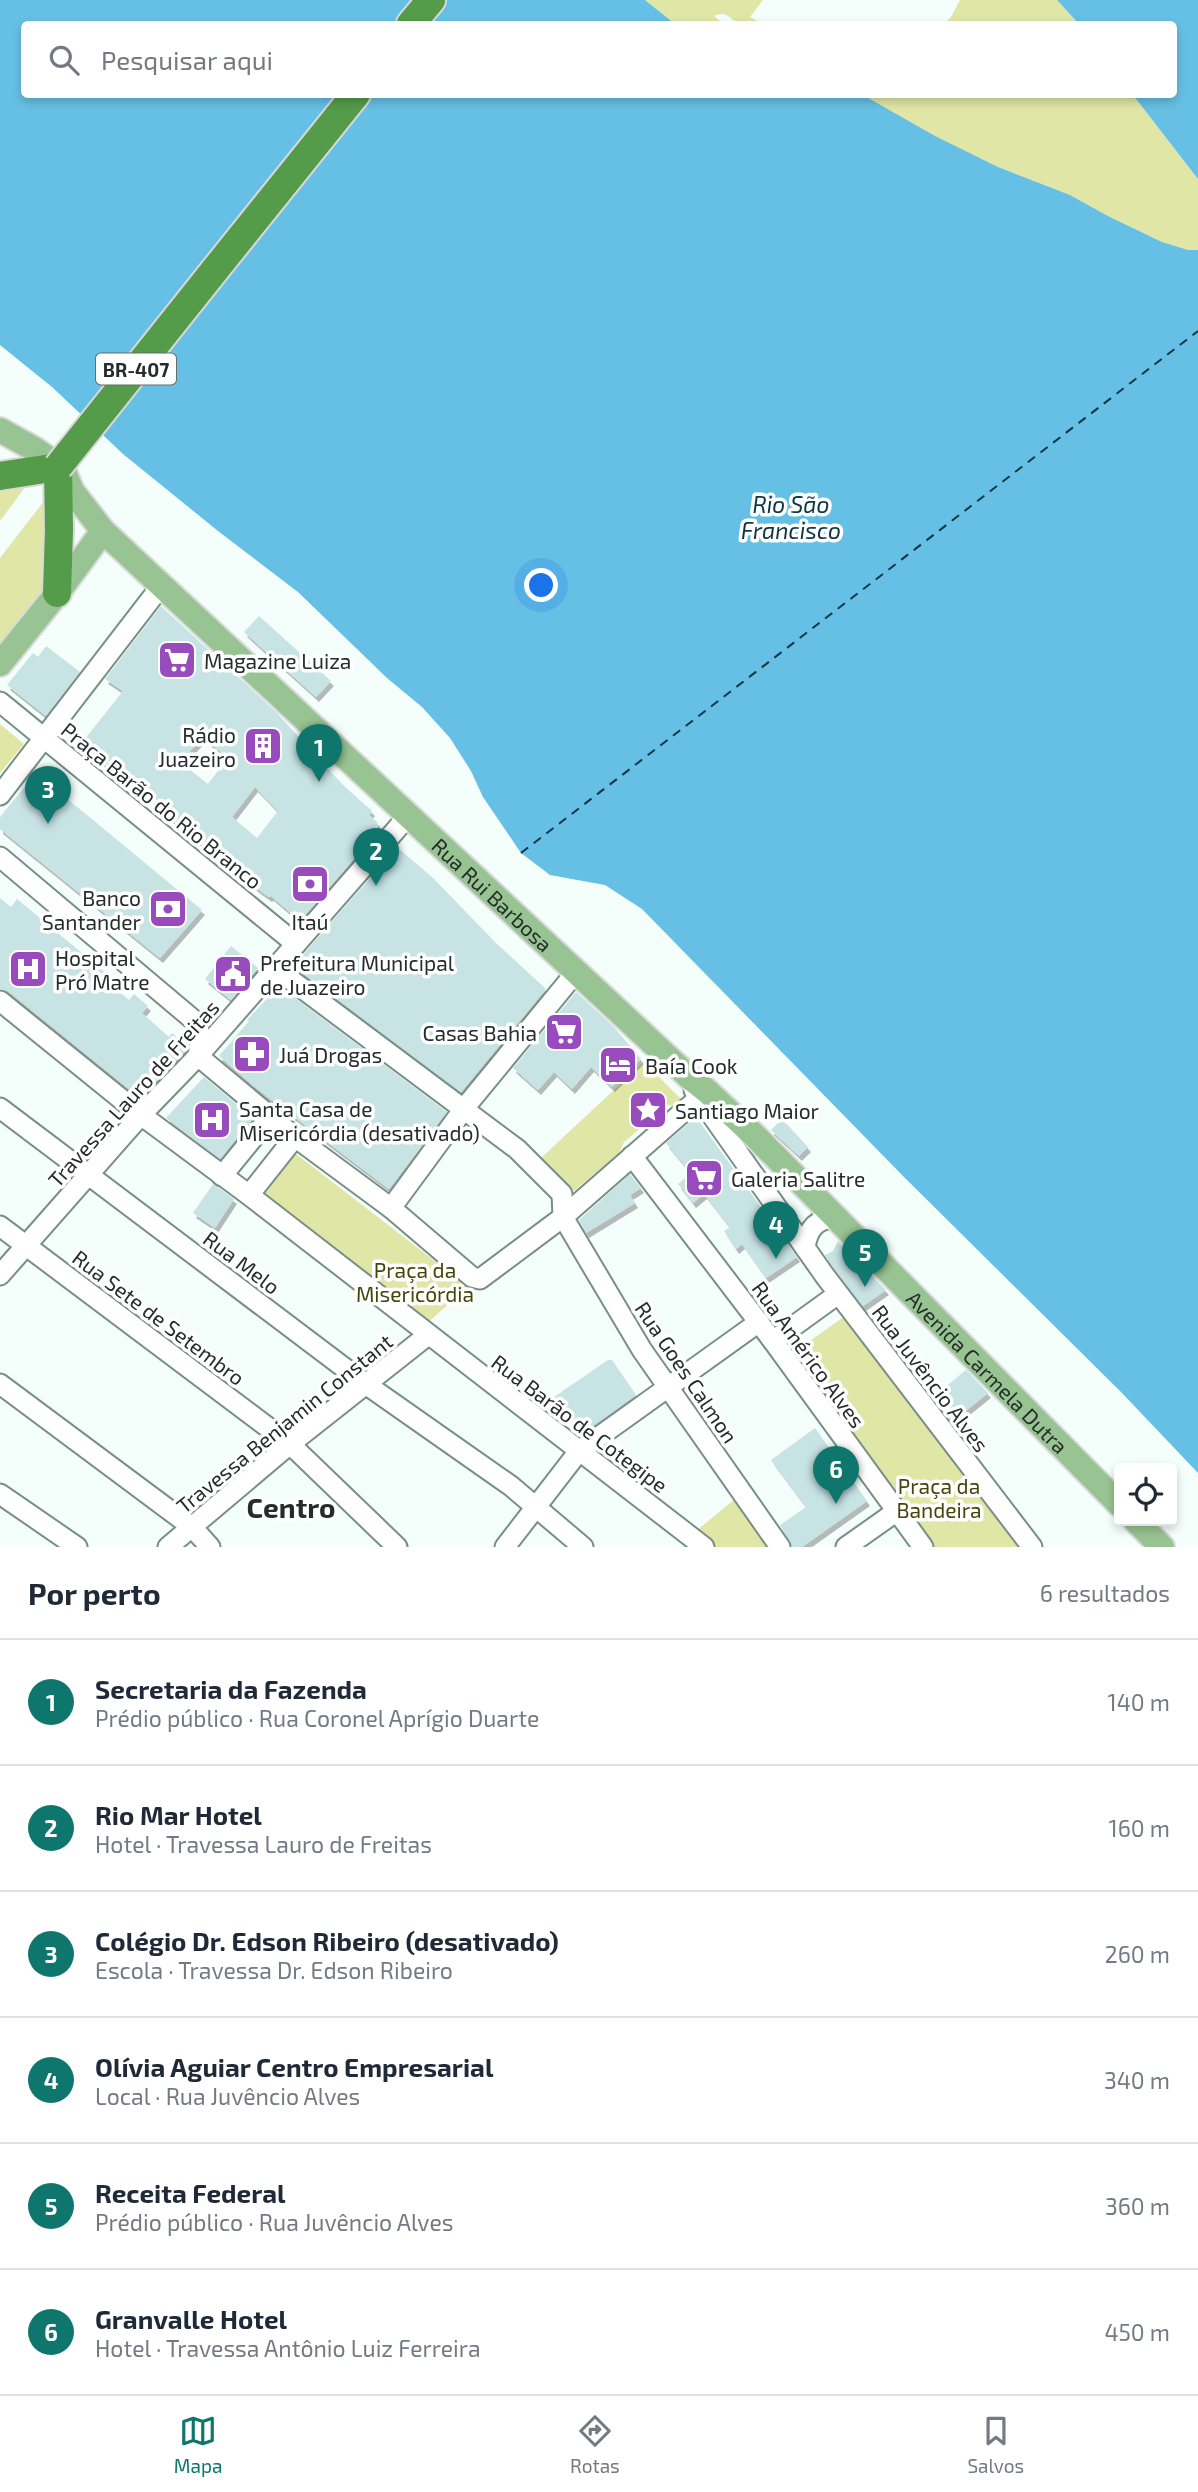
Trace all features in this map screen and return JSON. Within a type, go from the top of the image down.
[{"type":"highway","points":[[414,21],[431,0]]},
{"type":"highway","name":"BR-407","points":[[61,469],[214,271],[240,263],[331,146],[348,105]]},
{"type":"highway","points":[[0,476],[61,469],[57,580]]},
{"type":"main road","points":[[0,429],[36,450],[61,469]]},
{"type":"main road","name":"Rua Rui Barbosa","points":[[61,469],[72,491],[103,531],[409,814],[574,974],[688,1076]]},
{"type":"main road","points":[[0,664],[57,580],[103,531]]},
{"type":"main road","name":"Avenida Carmela Dutra","points":[[688,1076],[703,1095],[757,1138],[1114,1499]]},
{"type":"main road","points":[[1141,1526],[1162,1547]]},
{"type":"street","points":[[0,795],[161,586]]},
{"type":"street","name":"Praça Barão do Rio Branco","points":[[0,702],[296,944]]},
{"type":"street","name":"Travessa Lauro de Freitas","points":[[0,1275],[141,1115],[198,1056],[409,814]]},
{"type":"street","points":[[0,857],[196,1021],[201,1037],[198,1056],[295,1137],[391,1208],[472,1277],[484,1278],[563,1217],[703,1095]]},
{"type":"street","name":"Rua Goes Calmon","points":[[275,968],[517,1149],[540,1169],[562,1194],[563,1217],[667,1389],[780,1547]]},
{"type":"street","points":[[391,1208],[463,1110],[574,974]]},
{"type":"street","name":"Rua Barão de Cotegipe","points":[[0,1001],[141,1115],[249,1195],[704,1547]]},
{"type":"street","name":"Rua Juvêncio Alves","points":[[703,1095],[838,1294],[1032,1547]]},
{"type":"street","name":"Rua Melo","points":[[0,1108],[367,1385],[511,1486],[583,1547]]},
{"type":"street","points":[[222,1176],[270,1117]]},
{"type":"street","points":[[249,1195],[295,1137]]},
{"type":"street","name":"Rua Américo Alves","points":[[632,1156],[759,1322],[922,1547]]},
{"type":"street","points":[[805,1247],[808,1233],[813,1226],[821,1220],[834,1218]]},
{"type":"street","name":"Rua Sete de Setembro","points":[[0,1226],[290,1444],[397,1547]]},
{"type":"street","points":[[773,1341],[838,1294]]},
{"type":"street","points":[[505,1547],[579,1451],[759,1322]]},
{"type":"street","name":"Travessa Benjamin Constant","points":[[169,1547],[290,1444],[428,1335]]},
{"type":"street","points":[[0,1384],[192,1527],[210,1547]]},
{"type":"street","points":[[0,1494],[77,1547]]},
{"type":"street","points":[[846,1547],[897,1511]]},
{"type":"green space","points":[[645,0],[763,0],[750,17],[758,21],[736,21],[722,14],[714,16],[720,21],[671,21]]},
{"type":"green space","points":[[960,0],[1057,0],[1076,21],[947,21]]},
{"type":"green space","points":[[868,98],[1135,98],[1198,179],[1198,250],[1188,250],[1162,242],[1070,195],[998,167],[935,137]]},
{"type":"green space","points":[[34,475],[0,521],[0,485]]},
{"type":"green space","points":[[51,492],[52,588],[0,655],[0,558]]},
{"type":"green space","points":[[0,724],[24,744],[0,773]]},
{"type":"green space","points":[[644,1062],[683,1101],[677,1107],[668,1105],[624,1142],[619,1153],[574,1191],[541,1158]]},
{"type":"green space","name":"Praça da Misericórdia","points":[[296,1154],[462,1282],[471,1284],[425,1325],[263,1196]]},
{"type":"green space","name":"Praça da Bandeira","points":[[845,1316],[1018,1547],[934,1547],[793,1353]]},
{"type":"green space","points":[[736,1498],[771,1547],[713,1547],[695,1532]]},
{"type":"water","name":"Rio São Francisco","points":[[0,0],[645,0],[671,21],[21,21],[21,98],[868,98],[935,136],[998,167],[1070,195],[1162,242],[1188,250],[1198,250],[1198,1473],[642,909],[605,885],[550,875],[521,853],[483,797],[471,771],[450,738],[422,707],[387,678],[298,592],[123,454],[52,387],[0,345]]},
{"type":"water","points":[[1057,0],[1198,0],[1198,179],[1135,98],[1177,98],[1177,21],[1076,21]]},
{"type":"building","points":[[161,606],[276,712],[343,785],[372,811],[369,815],[377,822],[378,828],[300,921],[271,896],[232,869],[174,822],[139,789],[109,766],[108,768],[81,744],[123,691],[105,679]],"holes":[[[203,737],[228,758],[208,784],[180,762]],[[255,787],[278,811],[257,838],[232,817]]]},
{"type":"building","points":[[259,616],[331,681],[316,697],[244,632]]},
{"type":"building","points":[[46,646],[80,672],[46,716],[7,685],[33,653],[38,657]]},
{"type":"building","points":[[36,773],[202,910],[160,958],[0,829],[0,817]]},
{"type":"building","points":[[397,847],[433,878],[496,943],[546,989],[461,1092],[293,966]]},
{"type":"building","points":[[0,898],[11,907],[17,899],[106,973],[102,977],[129,1000],[134,994],[148,1006],[142,1013],[169,1037],[172,1033],[187,1046],[140,1098],[8,991],[0,989]]},
{"type":"building","name":"Prefeitura Municipal de Juazeiro","points":[[231,946],[258,968],[231,1000],[205,979]]},
{"type":"building","points":[[279,986],[447,1112],[389,1189],[256,1088],[219,1056],[249,1021],[247,1020]]},
{"type":"building","points":[[576,992],[613,1026],[641,1059],[612,1087],[591,1067],[572,1089],[554,1072],[538,1090],[513,1068]]},
{"type":"building","name":"Santa Casa de Misericórdia (desativado)","points":[[204,1077],[253,1118],[220,1159],[166,1118]]},
{"type":"building","points":[[696,1117],[797,1257],[766,1278],[742,1244],[736,1249],[724,1231],[730,1227],[704,1194],[693,1203],[678,1184],[691,1173],[666,1143]]},
{"type":"building","points":[[782,1119],[808,1147],[799,1156],[771,1130]]},
{"type":"building","points":[[630,1174],[641,1188],[630,1195],[635,1203],[586,1233],[579,1220]]},
{"type":"building","points":[[213,1184],[234,1199],[215,1228],[193,1213]]},
{"type":"building","points":[[838,1241],[886,1290],[863,1306],[825,1255],[833,1251]]},
{"type":"building","points":[[608,1360],[612,1360],[636,1395],[580,1435],[554,1397]]},
{"type":"building","points":[[966,1370],[988,1393],[952,1422],[933,1397]]},
{"type":"building","points":[[815,1428],[867,1501],[802,1547],[792,1547],[780,1525],[806,1507],[771,1460]]},
{"type":"ferry route","points":[[521,853],[1198,331]]},
{"type":"place","name":"Magazine Luiza","points":[[177,660]]},
{"type":"place","name":"Rádio Juazeiro","points":[[263,746]]},
{"type":"place","name":"Secretaria da Fazenda","points":[[319,782]]},
{"type":"place","name":"Colégio Dr. Edson Ribeiro (desativado)","points":[[48,824]]},
{"type":"place","name":"Itaú","points":[[310,884]]},
{"type":"place","name":"Rio Mar Hotel","points":[[376,886]]},
{"type":"place","name":"Banco Santander","points":[[168,909]]},
{"type":"place","name":"Hospital Pró Matre","points":[[28,969]]},
{"type":"place","name":"Prefeitura Municipal de Juazeiro","points":[[233,974]]},
{"type":"place","name":"Casas Bahia","points":[[564,1032]]},
{"type":"place","name":"Juá Drogas","points":[[252,1054]]},
{"type":"place","name":"Baía Cook","points":[[618,1065]]},
{"type":"place","name":"Santiago Maior","points":[[648,1110]]},
{"type":"place","name":"Santa Casa de Misericórdia (desativado)","points":[[212,1120]]},
{"type":"place","name":"Galeria Salitre","points":[[704,1178]]},
{"type":"place","name":"Olívia Aguiar Centro Empresarial","points":[[776,1259]]},
{"type":"place","name":"Receita Federal","points":[[865,1287]]},
{"type":"place","name":"Granvalle Hotel","points":[[836,1504]]},
{"type":"district","name":"Centro","points":[[291,1507]]}]
